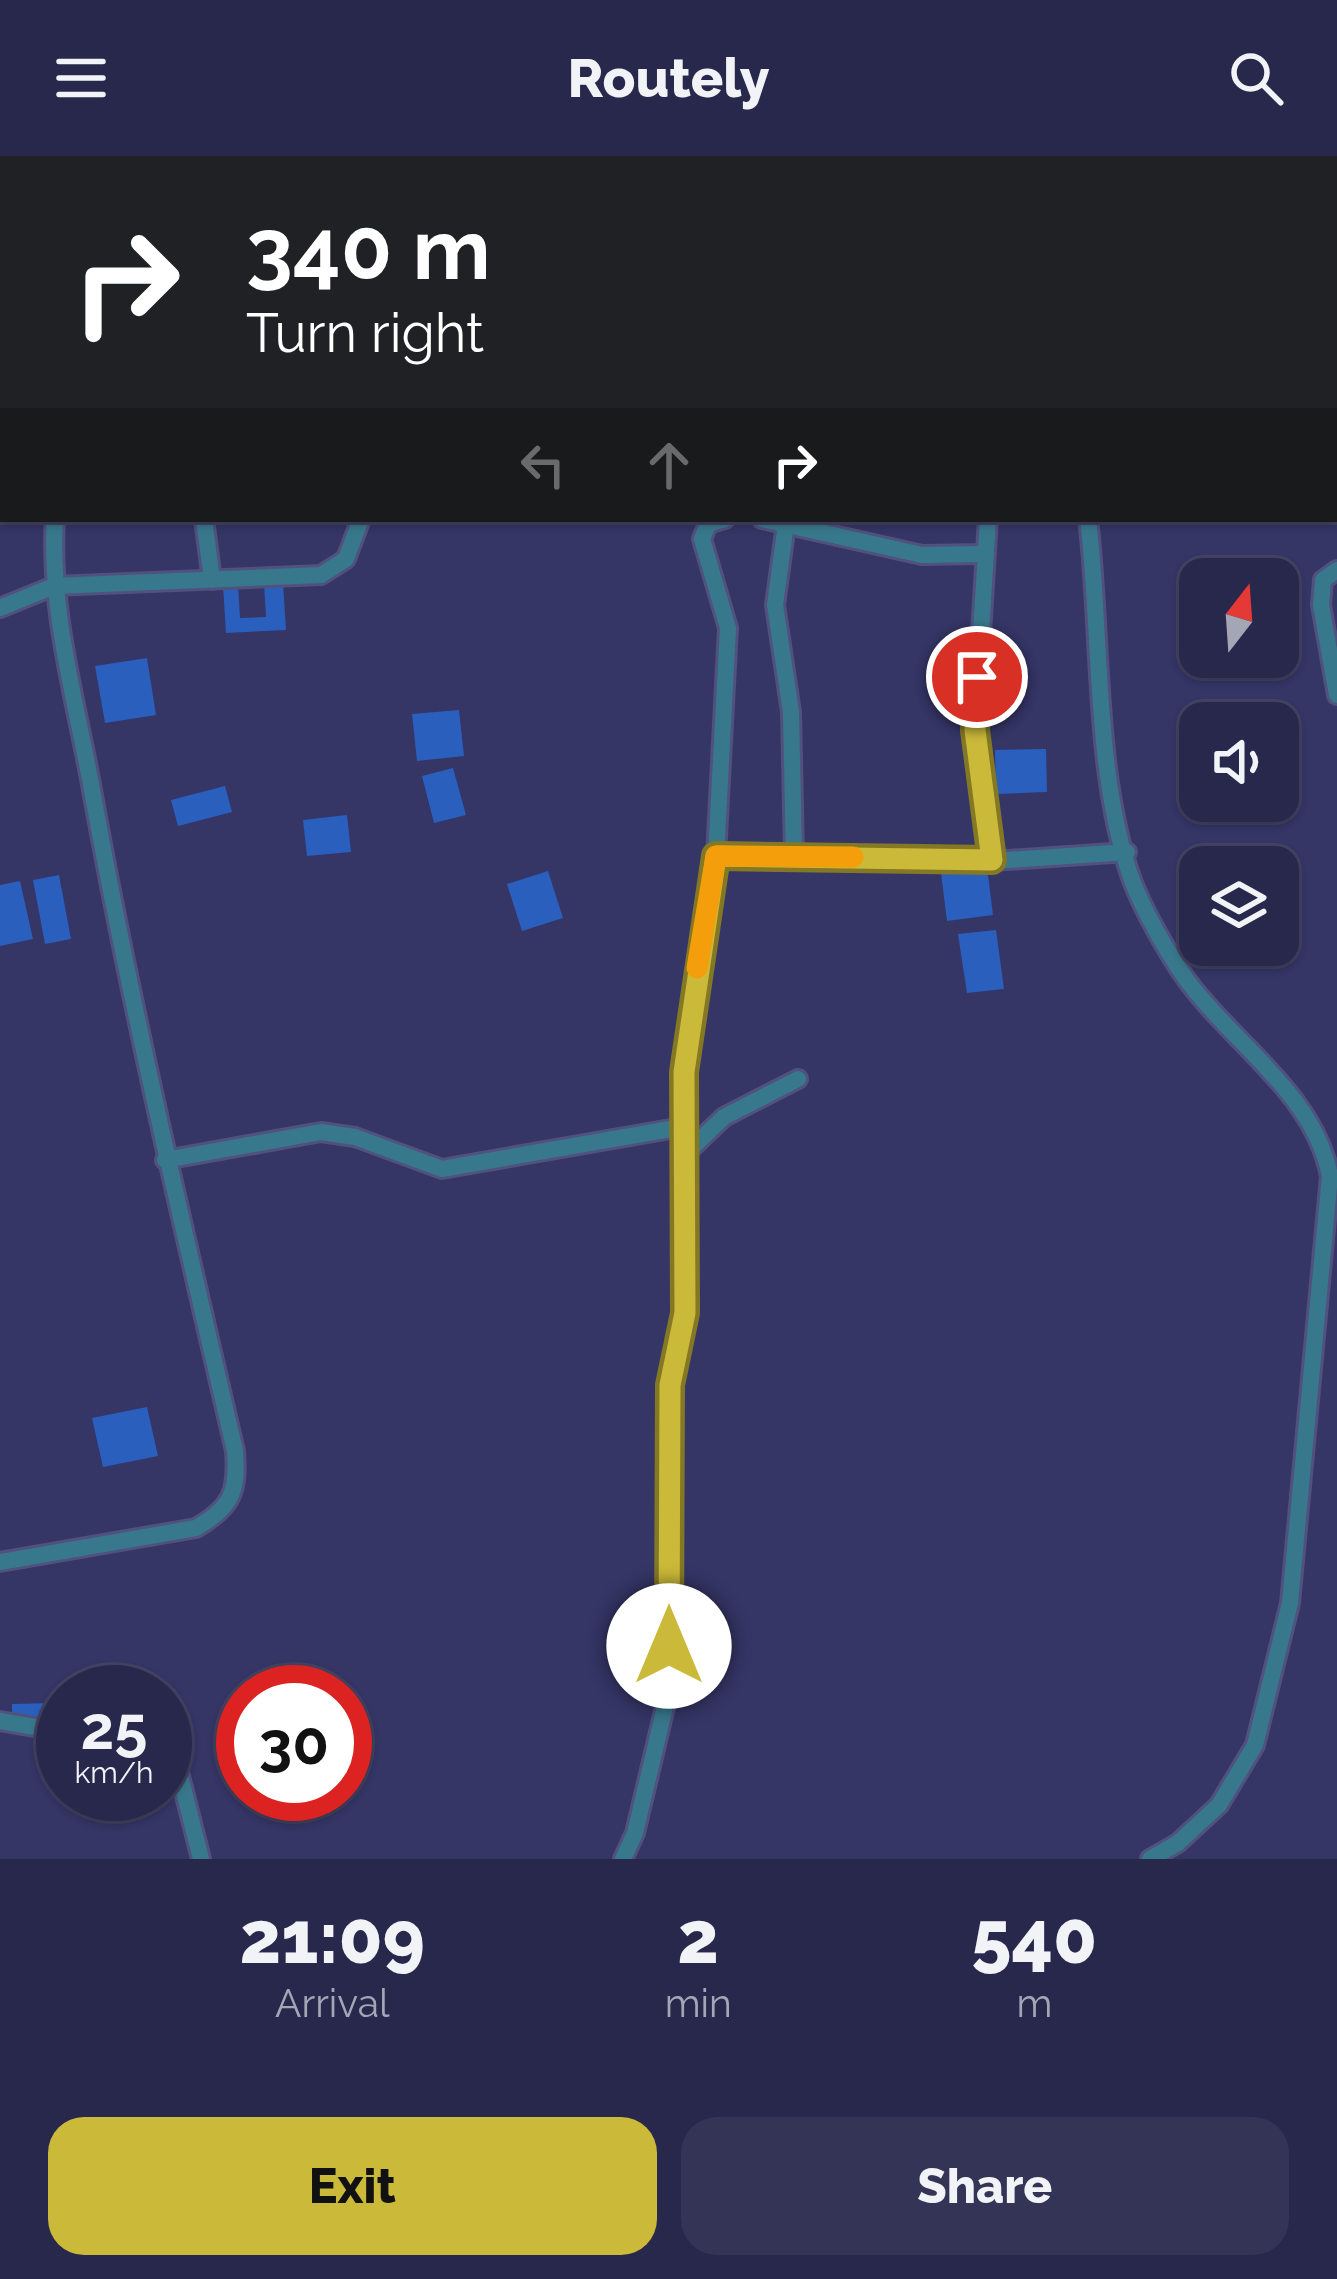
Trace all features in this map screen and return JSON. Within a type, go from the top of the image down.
[{"type":"street","points":[[0,1562],[196,1528],[224,1512],[238,1487],[235,1451],[165,1160],[54,586],[55,522]]},
{"type":"street","points":[[204,522],[212,580]]},
{"type":"street","points":[[0,608],[54,586],[321,575],[346,559],[360,522]]},
{"type":"street","points":[[623,1859],[635,1832],[669,1690],[670,1385],[685,1313],[686,1274],[682,1126],[691,1003],[716,856],[728,628],[702,539],[708,524],[715,522]]},
{"type":"street","points":[[776,522],[922,555],[983,554]]},
{"type":"street","points":[[988,522],[975,730],[992,860]]},
{"type":"street","points":[[1088,522],[1106,726],[1133,883],[1186,979],[1278,1079],[1330,1149],[1328,1239],[1304,1487],[1274,1669],[1256,1745],[1238,1780],[1178,1843],[1150,1859]]},
{"type":"street","points":[[786,524],[775,604],[791,712],[794,856]]},
{"type":"street","points":[[1337,570],[1323,580],[1322,604],[1337,695]]},
{"type":"street","points":[[716,856],[992,860],[1126,852]]},
{"type":"street","points":[[681,1158],[724,1118],[798,1079]]},
{"type":"street","points":[[165,1160],[321,1132],[355,1137],[442,1169],[682,1126]]},
{"type":"street","points":[[0,1721],[36,1727]]},
{"type":"street","points":[[191,1821],[201,1859]]},
{"type":"building","points":[[283,583],[286,630],[226,633],[223,586],[238,585],[240,618],[266,617],[264,584]]},
{"type":"building","points":[[147,658],[156,715],[105,723],[95,666]]},
{"type":"building","points":[[459,710],[464,756],[417,761],[412,714]]},
{"type":"building","points":[[1046,749],[1047,792],[996,794],[995,750]]},
{"type":"building","points":[[453,768],[466,815],[434,823],[422,776]]},
{"type":"building","points":[[225,786],[232,812],[178,826],[171,800]]},
{"type":"building","points":[[347,815],[351,852],[307,856],[303,820]]},
{"type":"building","points":[[987,867],[993,915],[947,921],[941,873]]},
{"type":"building","points":[[548,871],[563,918],[522,931],[507,884]]},
{"type":"building","points":[[59,875],[71,939],[45,944],[33,880]]},
{"type":"building","points":[[20,881],[33,939],[0,946],[0,885]]},
{"type":"building","points":[[996,930],[1004,989],[967,993],[958,934]]},
{"type":"building","points":[[147,1407],[158,1456],[103,1467],[92,1418]]},
{"type":"building","points":[[36,1703],[36,1720],[12,1721],[12,1704]]},
{"type":"slow traffic","points":[[697,968],[716,856],[853,857]]},
{"type":"route","points":[[669,1646],[670,1385],[685,1313],[684,1072],[716,856],[992,860],[986,781],[975,730],[977,677]]}]
